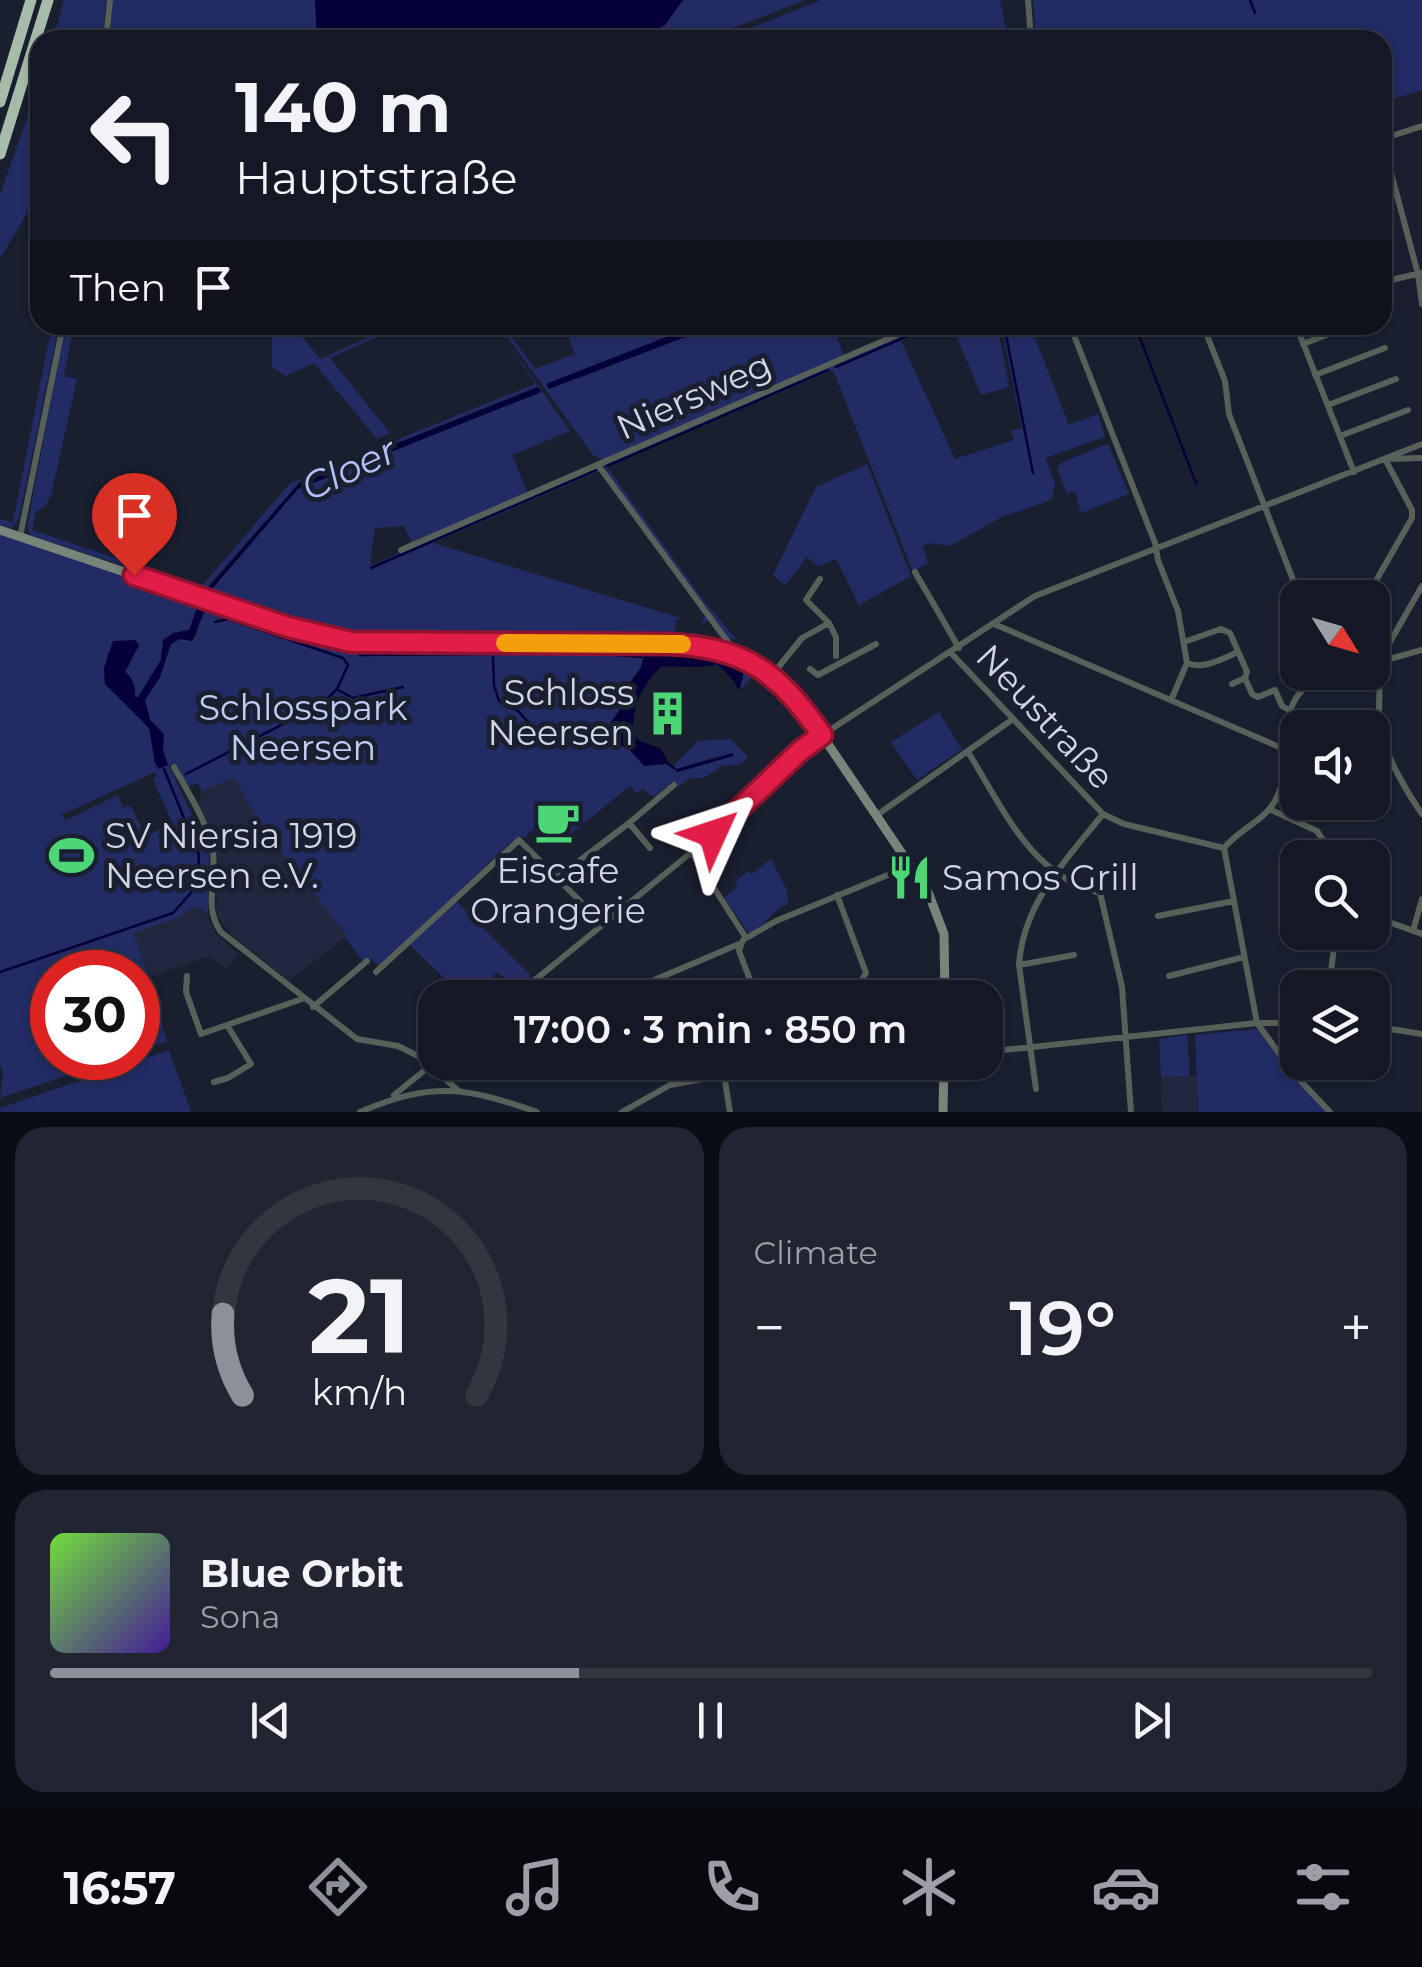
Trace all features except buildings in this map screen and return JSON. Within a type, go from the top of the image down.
[{"type":"highway","points":[[0,102],[31,0]]},
{"type":"highway","points":[[39,30],[48,0]]},
{"type":"highway","points":[[0,154],[30,58]]},
{"type":"street","points":[[107,30],[110,0]]},
{"type":"street","points":[[1028,0],[1030,30]]},
{"type":"street","points":[[1392,136],[1422,126]]},
{"type":"street","points":[[1392,175],[1420,274],[1422,304]]},
{"type":"street","points":[[1392,280],[1420,274]]},
{"type":"street","points":[[20,537],[61,335]]},
{"type":"street","name":"Niersweg","points":[[402,550],[897,335]]},
{"type":"street","points":[[1074,335],[1178,611],[1187,663],[1172,699]]},
{"type":"street","points":[[1207,335],[1225,381],[1229,414],[1293,580]]},
{"type":"street","points":[[1300,335],[1354,472]]},
{"type":"street","points":[[1303,344],[1326,335]]},
{"type":"street","points":[[1315,375],[1385,348]]},
{"type":"street","points":[[1328,405],[1396,379]]},
{"type":"street","points":[[1340,436],[1408,410]]},
{"type":"street","points":[[534,980],[739,812],[800,751],[1041,592],[1422,444]]},
{"type":"street","points":[[1385,459],[1422,458]]},
{"type":"street","points":[[1376,580],[1412,518],[1412,510],[1385,459]]},
{"type":"street","points":[[598,465],[730,646]]},
{"type":"street","points":[[0,530],[316,636],[351,642],[702,645],[739,655],[772,675],[805,710],[912,865],[928,892],[944,934],[944,980]]},
{"type":"street","points":[[915,572],[959,648]]},
{"type":"street","points":[[820,579],[806,600],[829,623],[836,637],[836,656]]},
{"type":"street","points":[[1390,638],[1422,586]]},
{"type":"street","points":[[772,675],[802,638],[829,623]]},
{"type":"street","points":[[994,624],[1280,747]]},
{"type":"street","points":[[1184,642],[1221,629],[1230,633],[1252,694],[1258,697],[1275,690],[1282,706],[1289,710]]},
{"type":"street","points":[[810,670],[818,674],[876,644]]},
{"type":"street","points":[[1390,659],[1422,650]]},
{"type":"street","points":[[1187,663],[1208,664],[1238,652]]},
{"type":"street","name":"Neustraße","points":[[951,653],[1103,814],[1124,824],[1224,848]]},
{"type":"street","points":[[1232,684],[1245,678]]},
{"type":"street","points":[[1382,690],[1380,725],[1387,748],[1422,814]]},
{"type":"street","points":[[878,815],[1013,720]]},
{"type":"street","points":[[968,752],[1024,842],[1054,874],[1080,888],[1100,893],[1119,968],[1131,1112]]},
{"type":"street","points":[[174,767],[211,842],[215,866],[210,910],[221,932],[357,1039],[398,1046],[418,1056]]},
{"type":"street","points":[[556,878],[674,785]]},
{"type":"street","points":[[1280,789],[1270,809],[1232,837],[1224,848],[1257,1023],[1294,1074],[1330,1112]]},
{"type":"street","points":[[1270,809],[1316,831],[1323,840]]},
{"type":"street","points":[[1036,1089],[1019,965],[1026,925],[1054,874],[1103,814]]},
{"type":"street","points":[[629,823],[650,848]]},
{"type":"street","points":[[376,972],[519,840],[603,924]]},
{"type":"street","points":[[691,852],[743,940]]},
{"type":"street","points":[[653,980],[743,940],[776,920],[912,865]]},
{"type":"street","points":[[837,895],[866,972],[863,980]]},
{"type":"street","points":[[1390,923],[1418,933],[1422,899]]},
{"type":"street","points":[[1158,916],[1234,901]]},
{"type":"street","points":[[743,940],[739,951],[750,980]]},
{"type":"street","points":[[1019,965],[1074,955]]},
{"type":"street","points":[[1169,976],[1244,957]]},
{"type":"street","points":[[313,1007],[367,962]]},
{"type":"street","points":[[186,976],[186,992],[201,1034],[303,999]]},
{"type":"street","points":[[1003,1050],[1280,1023]]},
{"type":"street","points":[[214,1082],[250,1064],[227,1026]]},
{"type":"street","points":[[1390,1029],[1422,1034]]},
{"type":"street","points":[[380,1103],[418,1075]]},
{"type":"street","points":[[448,1080],[459,1091]]},
{"type":"street","points":[[622,1112],[670,1085],[697,1080]]},
{"type":"street","points":[[725,1080],[730,1112]]},
{"type":"street","points":[[942,1112],[943,1080]]},
{"type":"street","points":[[360,1112],[422,1091],[459,1091],[485,1094],[538,1112]]},
{"type":"shaded area","points":[[315,0],[683,0],[665,25],[656,30],[316,30]]},
{"type":"shaded area","points":[[671,335],[690,335],[549,389],[546,384]]},
{"type":"shaded area","points":[[538,387],[541,392],[298,489],[211,590],[207,589],[300,482]]},
{"type":"shaded area","points":[[198,605],[206,608],[192,641],[180,639],[171,644],[160,677],[145,700],[150,720],[164,734],[163,750],[168,765],[159,769],[149,728],[105,684],[104,668],[113,641],[135,640],[139,645],[125,672],[138,697],[161,660],[163,640],[189,630]]},
{"type":"shaded area","points":[[644,656],[708,659],[744,672],[739,691],[717,664],[661,667],[643,689],[634,716],[634,735],[661,749],[677,769],[733,756],[678,772],[666,764],[644,766],[630,750],[611,741],[607,728],[621,708],[627,686],[640,670]]},
{"type":"shaded area","points":[[234,776],[261,824],[347,936],[289,981],[233,936],[216,914],[219,864],[198,805],[202,791]]},
{"type":"shaded area","points":[[194,906],[206,914],[214,932],[238,954],[226,969],[211,956],[160,974],[160,950],[138,950],[133,933],[180,917]]},
{"type":"shaded area","points":[[1197,1076],[1198,1112],[1162,1112],[1161,1077]]},
{"type":"green space","points":[[64,0],[106,0],[103,30],[56,30]]},
{"type":"green space","points":[[113,0],[315,0],[316,30],[110,30]]},
{"type":"green space","points":[[683,0],[805,0],[728,30],[656,30],[665,25]]},
{"type":"green space","points":[[821,0],[1000,0],[1007,30],[747,30]]},
{"type":"green space","points":[[1033,0],[1422,0],[1422,90],[1392,99],[1392,30],[1035,30]]},
{"type":"green space","points":[[30,110],[30,207],[0,259],[0,195]]},
{"type":"green space","points":[[50,335],[57,335],[19,518],[12,528],[0,525],[0,519],[13,522]]},
{"type":"green space","points":[[63,335],[72,335],[64,376],[77,379],[51,495],[36,512],[32,530],[201,587],[290,483],[535,384],[502,335],[570,431],[512,455],[528,493],[412,543],[404,526],[375,528],[370,566],[597,468],[706,617],[708,621],[701,624],[705,616],[599,471],[433,543],[681,618],[676,621],[675,633],[696,633],[695,637],[338,636],[30,535],[27,528]],"holes":[[[537,387],[541,392],[298,489],[211,590],[208,586],[300,482]]]},
{"type":"green space","points":[[272,335],[301,335],[320,359],[381,335],[330,358],[390,433],[377,439],[314,363],[286,376],[272,367]]},
{"type":"green space","points":[[506,335],[510,335],[535,369],[575,354],[567,335],[672,335],[547,384],[582,377],[690,335],[836,335],[844,356],[604,460],[593,455]]},
{"type":"green space","points":[[904,335],[914,335],[901,341],[955,459],[1014,440],[1011,431],[1022,428],[1003,335],[1034,335],[1069,425],[1098,414],[1105,437],[1045,458],[1055,483],[1051,500],[1002,517],[950,546],[929,543],[923,547],[928,563],[913,572],[833,370],[607,467],[736,639],[729,639],[604,465]]},
{"type":"green space","points":[[956,335],[999,335],[1009,387],[981,395]]},
{"type":"green space","points":[[1108,444],[1129,494],[1081,513],[1075,491],[1067,494],[1057,469],[1062,462]]},
{"type":"green space","points":[[867,464],[911,576],[859,605],[836,559],[818,566],[807,557],[785,586],[773,575],[816,487]]},
{"type":"green space","name":"Schlosspark Neersen","points":[[0,533],[332,642],[404,648],[586,647],[704,655],[719,658],[756,673],[742,688],[740,682],[744,679],[728,663],[670,656],[643,664],[607,727],[611,741],[630,750],[644,766],[666,764],[678,772],[727,753],[677,769],[673,766],[698,741],[730,739],[748,757],[741,764],[722,766],[706,777],[688,779],[679,787],[673,782],[653,797],[643,789],[636,793],[630,786],[561,842],[540,823],[524,838],[510,843],[379,966],[368,957],[363,961],[345,938],[260,824],[234,777],[202,791],[197,783],[187,787],[176,764],[169,765],[209,853],[208,914],[194,906],[180,917],[134,933],[139,950],[30,950],[30,1080],[54,1080],[0,1098]],"holes":[[[198,606],[197,634],[192,641],[180,638],[171,644],[160,677],[145,700],[150,720],[163,734],[168,765],[149,728],[105,684],[107,653],[139,645],[125,673],[138,698],[161,660],[161,653],[184,630],[189,630]],[[155,772],[157,777],[153,779],[172,823],[146,836],[130,805],[123,808],[118,795],[66,820],[61,815]]]},
{"type":"green space","points":[[939,712],[962,749],[917,780],[891,742]]},
{"type":"green space","points":[[771,859],[789,903],[749,933],[724,898],[748,871],[752,874]]},
{"type":"green space","points":[[456,901],[531,976],[526,980],[505,980],[497,972],[490,980],[446,980],[410,945]]},
{"type":"green space","points":[[160,1018],[167,1041],[160,1043]]},
{"type":"green space","points":[[1257,1029],[1280,1060],[1280,1080],[1296,1080],[1327,1112],[1198,1112],[1195,1035]]},
{"type":"green space","points":[[1187,1035],[1190,1076],[1161,1077],[1159,1039]]},
{"type":"green space","points":[[169,1050],[191,1112],[0,1112],[0,1108],[82,1080],[160,1080],[160,1053]]},
{"type":"waterway","points":[[1250,0],[1255,13]]},
{"type":"waterway","points":[[836,367],[910,335]]},
{"type":"waterway","points":[[1006,335],[1033,473]]},
{"type":"waterway","points":[[1139,335],[1196,483]]},
{"type":"waterway","points":[[607,466],[828,370]]},
{"type":"waterway","points":[[371,568],[596,470]]},
{"type":"waterway","points":[[186,774],[322,704],[337,689],[348,665],[343,658],[228,619],[215,622]]},
{"type":"waterway","points":[[360,655],[586,653],[642,657]]},
{"type":"waterway","points":[[493,657],[499,701],[518,711],[543,738]]},
{"type":"waterway","points":[[338,690],[353,698],[403,687]]},
{"type":"waterway","name":"Cloer","points":[[0,972],[173,913],[197,886],[199,855],[164,769]]},
{"type":"slow traffic","points":[[505,643],[682,644]]},
{"type":"place","name":"Schloss Neersen","points":[[667,713]]},
{"type":"place","name":"Eiscafe Orangerie","points":[[558,821]]},
{"type":"place","name":"SV Niersia 1919 Neersen e.V.","points":[[72,856]]},
{"type":"place","name":"Samos Grill","points":[[909,878]]},
{"type":"route","points":[[134,575],[316,636],[351,642],[613,642],[702,645],[739,655],[783,686],[822,735],[713,834]]}]
